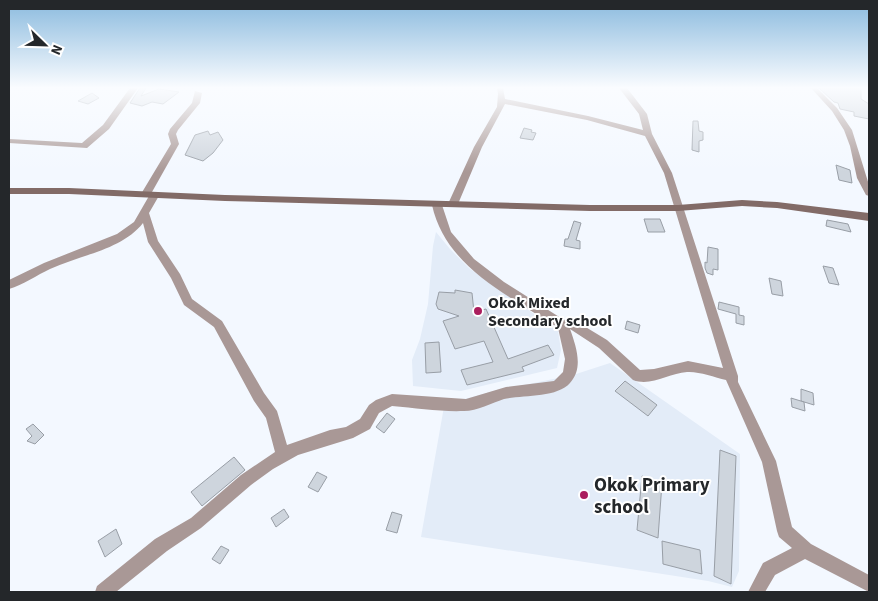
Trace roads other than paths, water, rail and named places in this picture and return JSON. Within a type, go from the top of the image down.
[{"type":"street","points":[[9,141],[84,146],[106,127],[113,116]]},
{"type":"street","points":[[185,116],[174,129],[172,134],[175,144],[150,194],[145,214],[152,242],[176,277],[188,302],[218,324],[272,416],[283,455]]},
{"type":"street","points":[[453,204],[478,147],[497,116]]},
{"type":"street","points":[[578,116],[648,134]]},
{"type":"street","points":[[644,116],[648,134],[668,173],[732,376],[732,382],[769,462],[785,531],[805,550],[869,584]]},
{"type":"street","points":[[838,116],[855,144],[860,176],[869,193]]},
{"type":"street","points":[[9,192],[69,191],[437,205],[590,208],[678,208],[742,203],[776,205],[869,217]]},
{"type":"street","points":[[103,592],[161,545],[196,523],[246,480],[294,449],[348,433],[365,424],[374,409],[381,404],[392,400],[466,406],[506,393],[563,384],[568,378],[572,352],[563,325],[489,278],[467,258],[447,234],[437,205]]},
{"type":"street","points":[[9,285],[59,261],[104,245],[129,230],[145,214]]},
{"type":"street","points":[[563,325],[570,323],[603,344],[637,376],[654,375],[688,366],[732,376]]},
{"type":"street","points":[[756,592],[770,570],[805,550]]},
{"type":"place","name":"Okok Mixed Secondary school","points":[[478,311]]},
{"type":"place","name":"Okok Primary school","points":[[584,495]]}]
